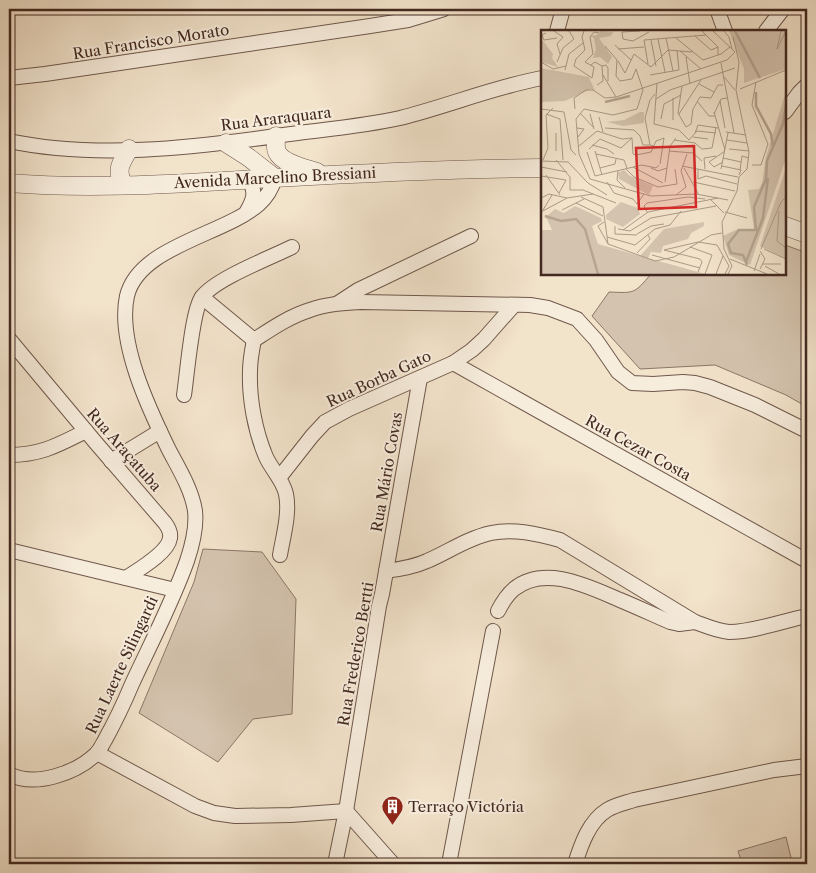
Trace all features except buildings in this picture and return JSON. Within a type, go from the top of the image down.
[{"type":"street","name":"Rua Francisco Morato","points":[[9,78],[408,20],[444,9]]},
{"type":"street","points":[[557,30],[563,9]]},
{"type":"street","points":[[717,9],[725,30]]},
{"type":"street","points":[[767,30],[783,9]]},
{"type":"street","name":"Rua Araraquara","points":[[9,141],[69,150],[129,149],[226,143],[398,118],[445,106],[515,83],[541,78]]},
{"type":"street","points":[[786,111],[807,85]]},
{"type":"street","points":[[276,136],[276,146],[282,158],[292,164],[329,176]]},
{"type":"street","points":[[226,143],[276,178]]},
{"type":"street","points":[[124,185],[119,176],[119,168],[129,149]]},
{"type":"street","name":"Avenida Marcelino Bressiani","points":[[9,183],[39,186],[124,185],[428,171],[541,168]]},
{"type":"street","name":"Rua Laerte Silingardi","points":[[97,753],[115,723],[175,590],[187,561],[196,521],[195,509],[190,494],[160,431],[136,374],[126,337],[125,314],[128,296],[134,280],[144,267],[164,254],[245,214],[260,204],[267,196],[276,178]]},
{"type":"street","points":[[245,214],[253,202],[254,194],[254,188],[249,180]]},
{"type":"street","points":[[786,226],[807,234]]},
{"type":"street","points":[[337,303],[358,290],[471,236]]},
{"type":"street","points":[[184,395],[195,315],[202,297],[211,288],[224,280],[292,247]]},
{"type":"street","points":[[202,297],[254,340]]},
{"type":"street","points":[[254,340],[285,321],[309,310],[337,303],[530,305],[548,308],[577,319],[596,340],[618,372],[632,383],[683,382],[710,387],[807,431]]},
{"type":"street","name":"Rua Borba Gato","points":[[279,478],[325,422],[349,408],[453,363],[484,339],[514,305]]},
{"type":"street","name":"Rua Araçatuba","points":[[9,339],[169,529],[170,537],[162,552],[126,578]]},
{"type":"street","points":[[254,340],[250,369],[250,392],[256,422],[262,446],[286,495],[287,504],[280,555]]},
{"type":"street","points":[[9,348],[24,357]]},
{"type":"street","name":"Rua Cezar Costa","points":[[453,363],[807,561]]},
{"type":"street","name":"Rua Mário Covas","points":[[386,571],[420,378]]},
{"type":"street","points":[[111,461],[160,431]]},
{"type":"street","points":[[9,455],[46,451],[86,432]]},
{"type":"street","name":"Rua Frederico Bertti","points":[[334,864],[346,811],[386,571],[425,562],[492,532],[513,531],[537,534],[560,540],[695,622],[715,629],[736,631],[807,616]]},
{"type":"street","points":[[9,550],[175,590]]},
{"type":"street","name":"Rua Frederico Bertti","points":[[498,611],[513,589],[526,582],[554,578],[571,580],[590,587],[670,622],[686,624],[695,622]]},
{"type":"street","points":[[450,864],[493,631]]},
{"type":"street","points":[[9,774],[25,779],[39,779],[60,774],[78,767],[97,753],[195,806],[214,813],[244,816],[346,811],[393,864]]},
{"type":"street","points":[[575,864],[582,844],[595,822],[614,806],[774,770],[807,766]]},
{"type":"shaded area","points":[[786,245],[807,253],[807,407],[786,395],[715,365],[640,369],[592,316],[609,292],[629,292],[641,285],[650,275],[786,275]]},
{"type":"shaded area","points":[[203,549],[262,552],[296,599],[292,714],[253,719],[218,762],[139,713],[194,582]]},
{"type":"shaded area","points":[[786,837],[792,862],[785,864],[742,864],[738,851]]},
{"type":"place","name":"Terraço Victória","points":[[392,826]]}]
